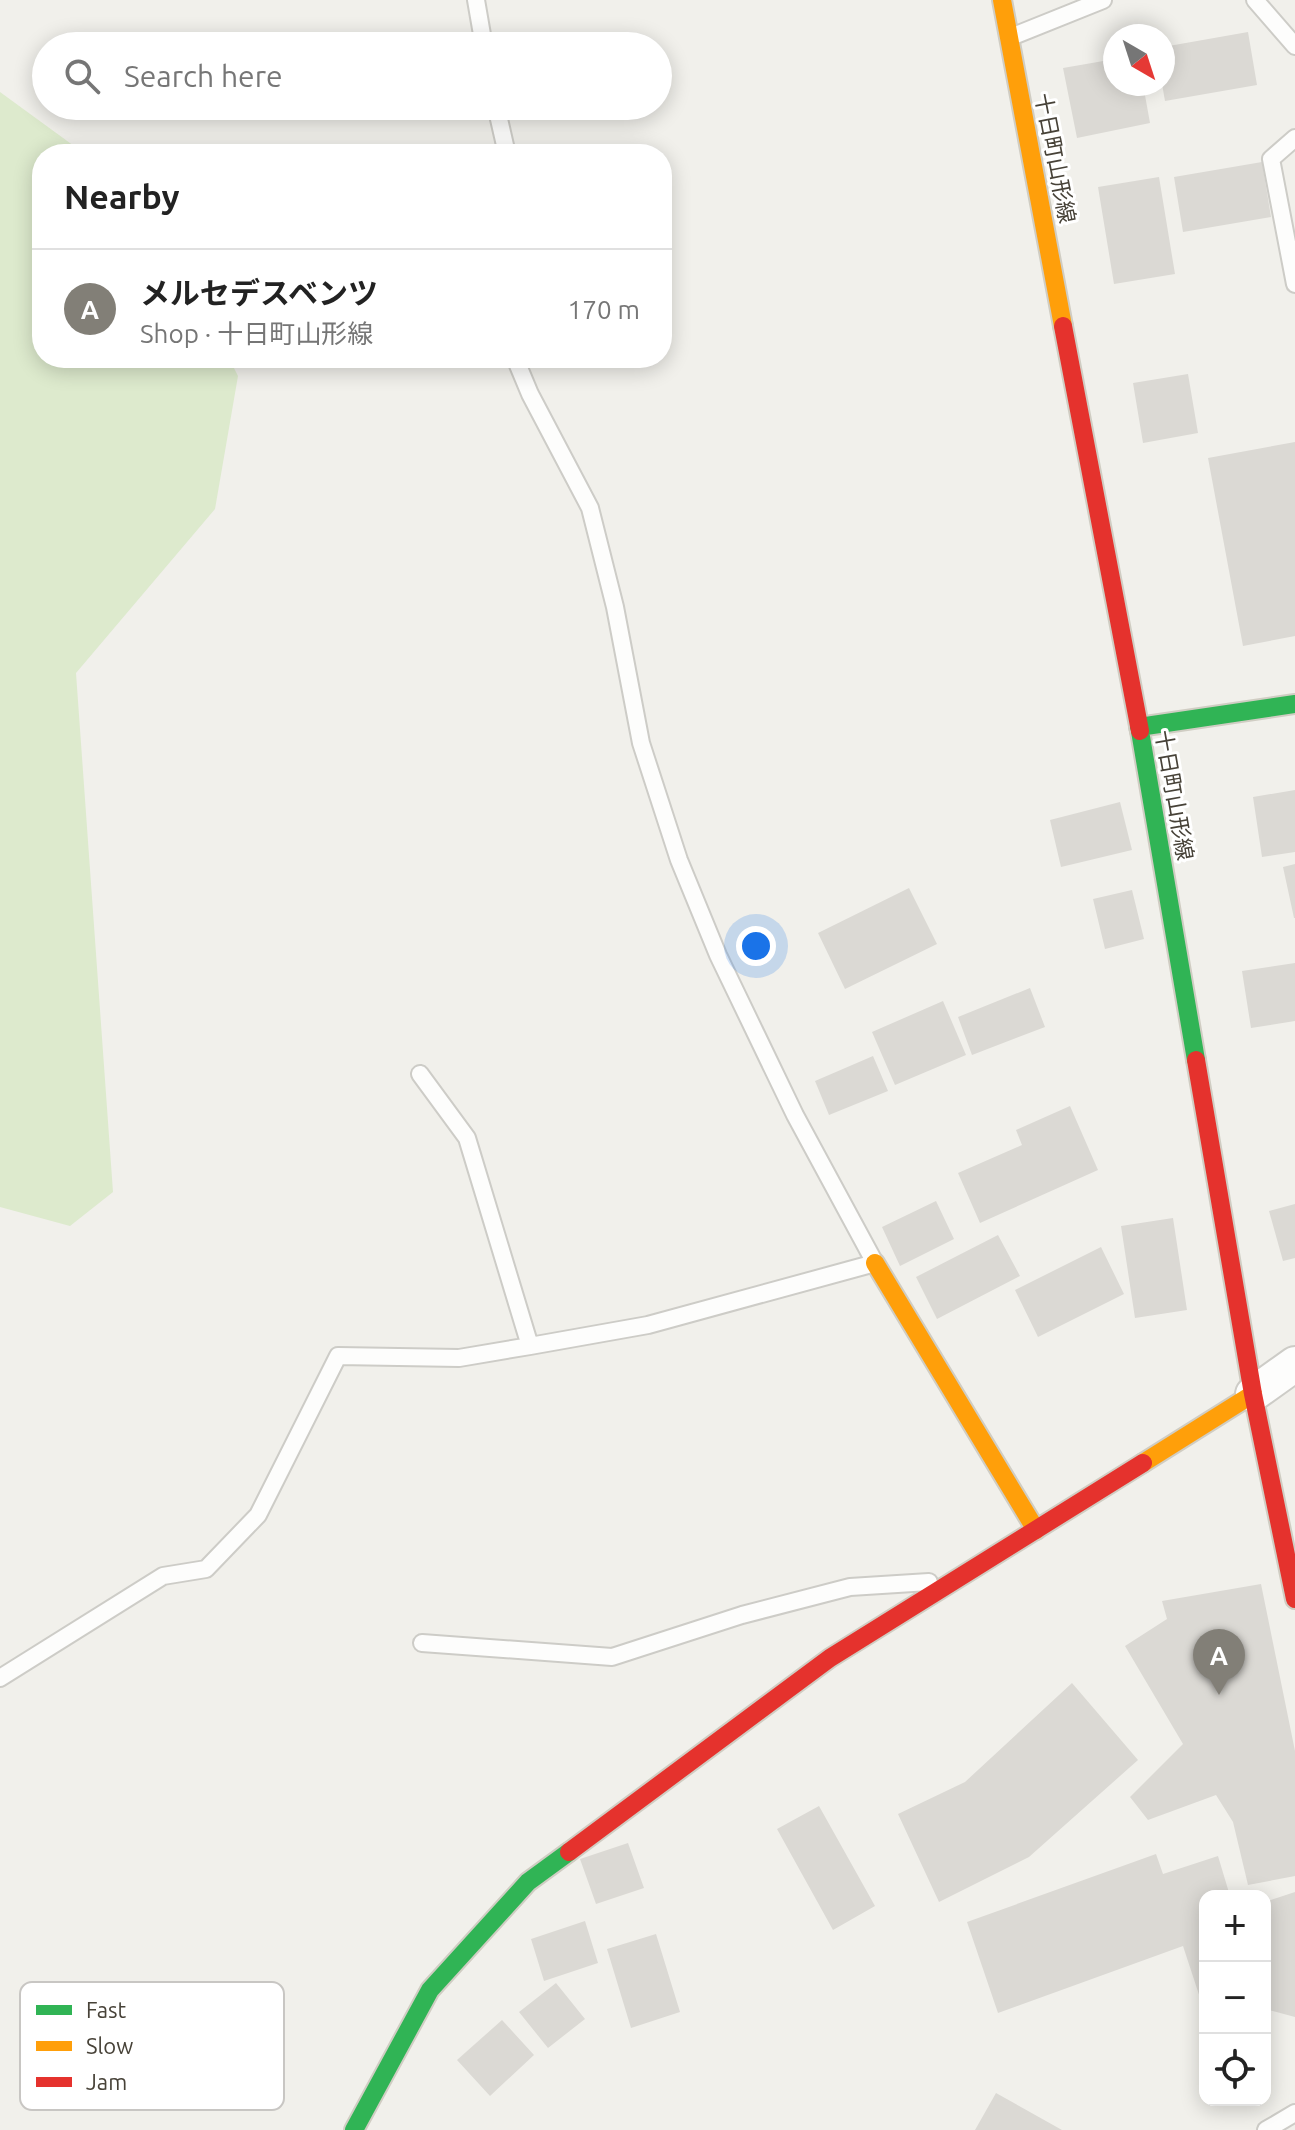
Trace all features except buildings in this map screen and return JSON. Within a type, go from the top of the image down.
[{"type":"street","name":"十日町山形線","points":[[1002,0],[1139,727],[1253,1394],[1295,1599]]},
{"type":"street","points":[[1139,727],[1295,704]]},
{"type":"street","points":[[875,1263],[1036,1530]]},
{"type":"street","points":[[354,2130],[430,1990],[528,1882],[830,1658],[1253,1394],[1295,1364]]},
{"type":"lane","points":[[476,0],[482,32]]},
{"type":"lane","points":[[1009,37],[1103,0]]},
{"type":"lane","points":[[1255,0],[1295,46]]},
{"type":"lane","points":[[499,120],[505,144]]},
{"type":"lane","points":[[1295,138],[1271,159],[1295,284]]},
{"type":"lane","points":[[0,1678],[163,1576],[206,1569],[258,1515],[338,1356],[459,1358],[530,1346],[648,1325],[875,1263],[795,1115],[718,955],[679,860],[641,743],[615,607],[590,508],[519,368]]},
{"type":"lane","points":[[420,1074],[467,1138],[530,1346]]},
{"type":"lane","points":[[422,1643],[612,1657],[742,1615],[850,1587],[955,1581]]},
{"type":"lane","points":[[1266,2130],[1295,2113]]},
{"type":"green space","points":[[0,92],[32,115],[32,120],[38,120],[71,144],[32,144],[32,368],[234,368],[238,376],[215,509],[76,673],[113,1192],[70,1226],[0,1207]]},
{"type":"traffic: fast","points":[[1139,727],[1295,704]]},
{"type":"traffic: fast","points":[[1140,731],[1196,1060]]},
{"type":"traffic: fast","points":[[354,2130],[430,1990],[528,1882],[569,1852]]},
{"type":"traffic: slow","points":[[1002,0],[1063,326]]},
{"type":"traffic: slow","points":[[875,1263],[1036,1530]]},
{"type":"traffic: slow","points":[[1143,1463],[1253,1394]]},
{"type":"traffic: jam","points":[[1063,326],[1140,731]]},
{"type":"traffic: jam","points":[[1196,1060],[1253,1394],[1295,1599]]},
{"type":"traffic: jam","points":[[569,1852],[830,1658],[1143,1463]]},
{"type":"place","name":"メルセデスベンツ","points":[[1219,1695]]}]
